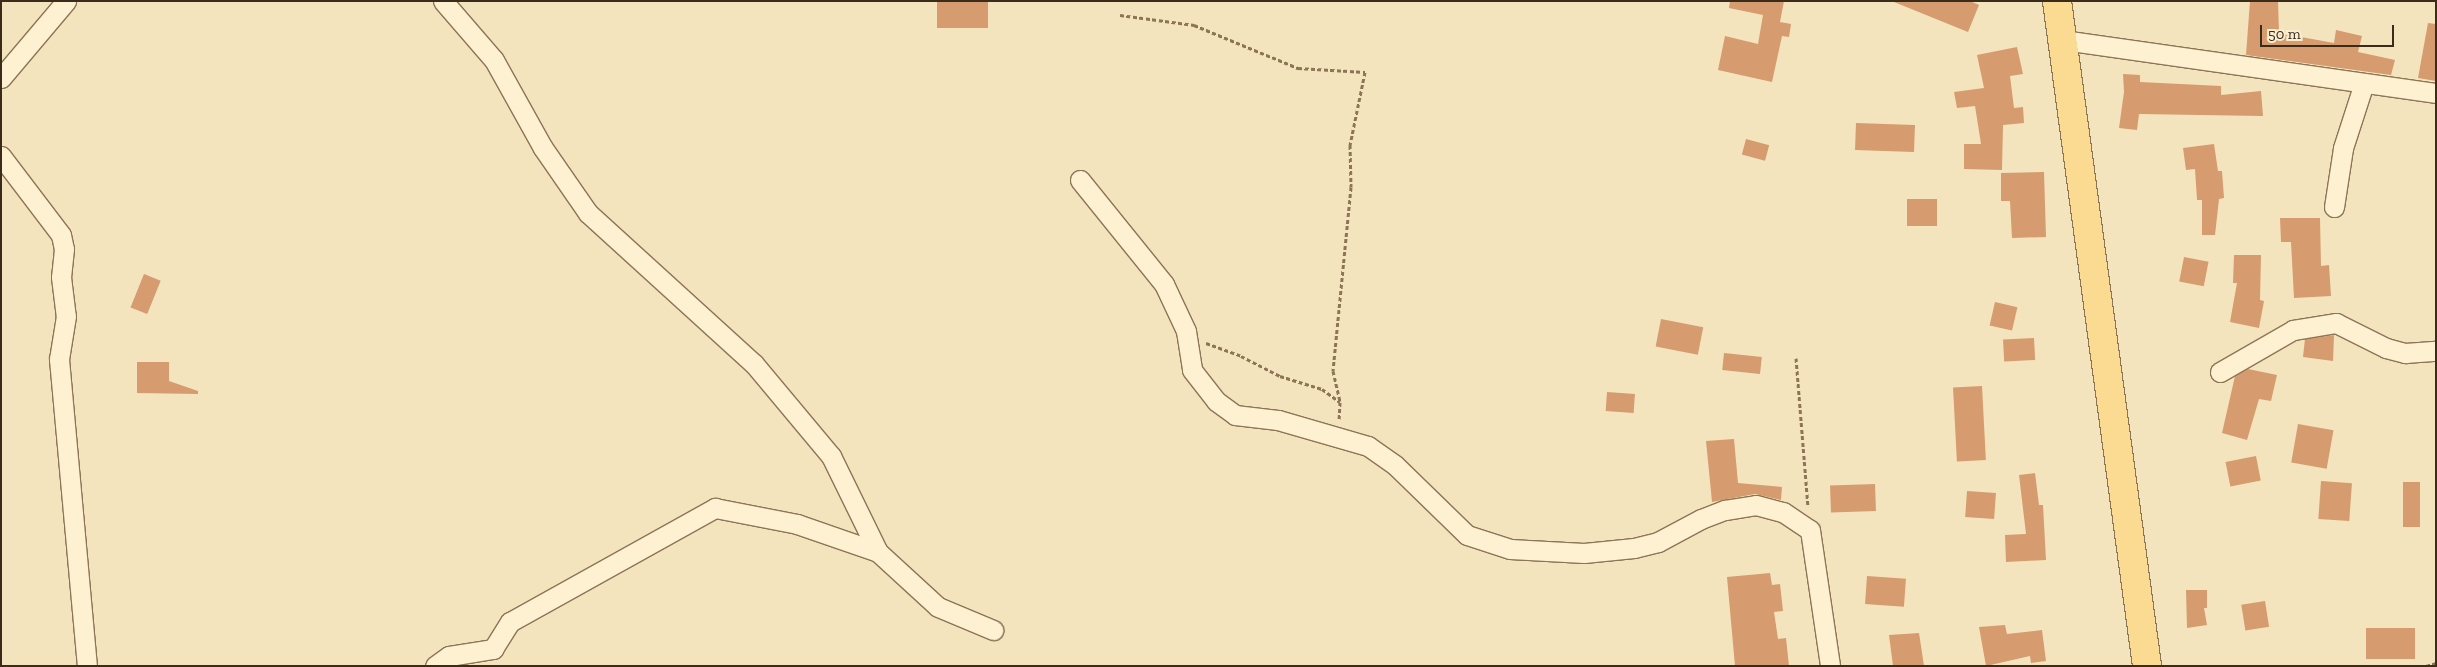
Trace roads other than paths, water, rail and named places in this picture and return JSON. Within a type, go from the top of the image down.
[{"type":"main road","points":[[2057,1],[2147,666]]},
{"type":"street","points":[[1,78],[66,1]]},
{"type":"street","points":[[443,1],[494,60],[543,148],[588,213],[754,364],[831,456],[878,552],[938,607],[993,630]]},
{"type":"street","points":[[2063,40],[2436,93]]},
{"type":"street","points":[[2334,207],[2343,148],[2364,83]]},
{"type":"street","points":[[1,156],[60,235],[64,249],[61,278],[66,316],[59,359],[87,666]]},
{"type":"street","points":[[1080,180],[1164,284],[1186,331],[1192,370],[1216,401],[1235,415],[1278,420],[1368,446],[1395,465],[1467,535],[1510,548],[1584,553],[1634,548],[1658,542],[1701,518],[1725,510],[1756,505],[1783,512],[1810,530],[1830,666]]},
{"type":"street","points":[[2220,372],[2293,330],[2336,323],[2386,348],[2405,353],[2436,351]]},
{"type":"street","points":[[435,666],[450,656],[493,649],[510,622],[715,508],[797,524],[878,552]]}]
